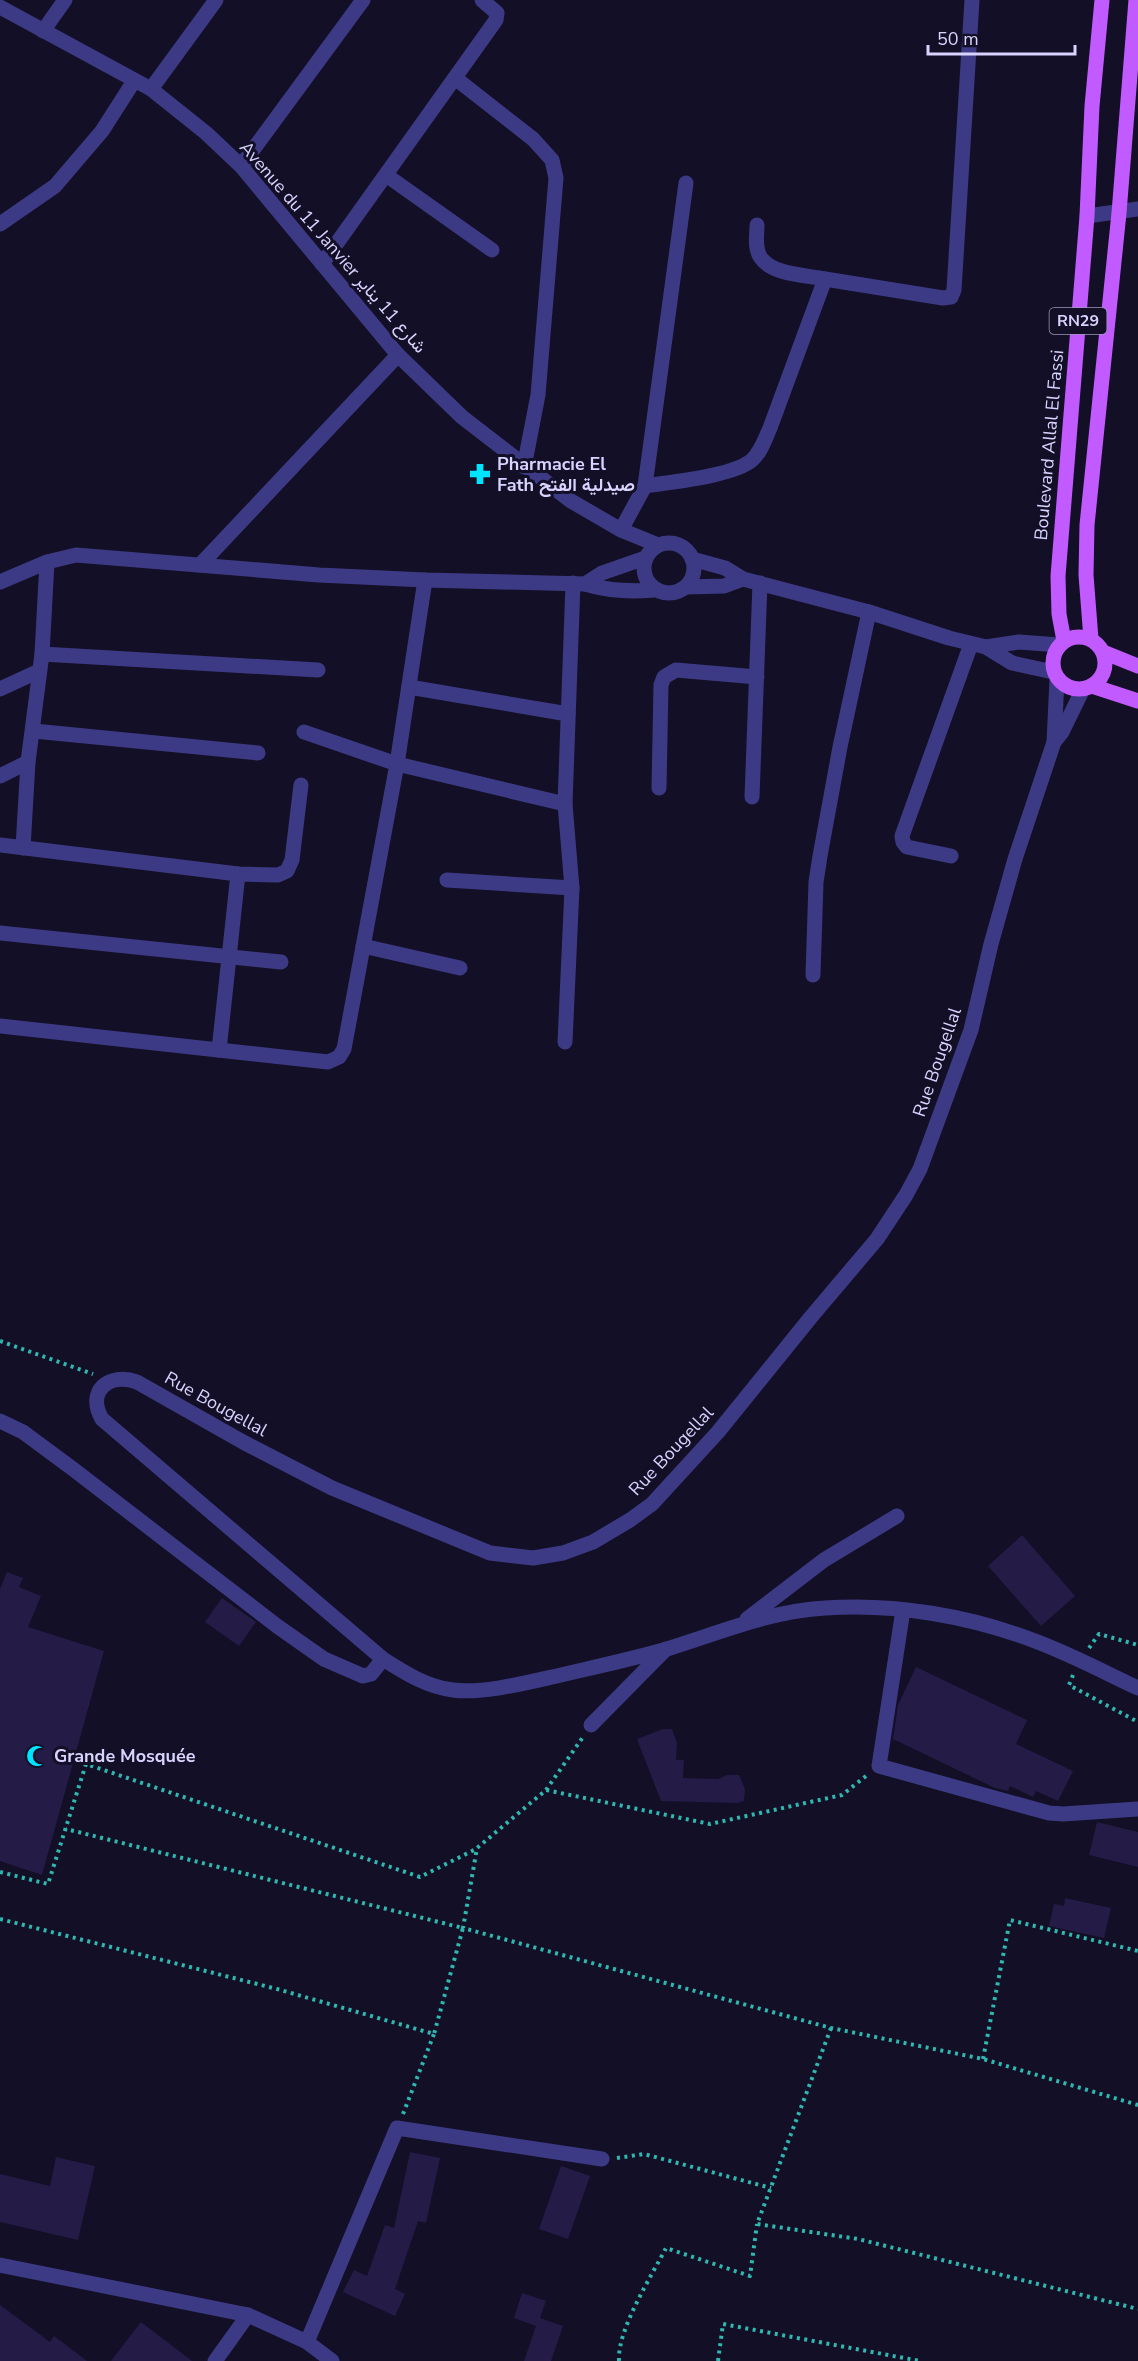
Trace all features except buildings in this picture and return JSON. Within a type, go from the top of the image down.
[{"type":"main road","name":"Boulevard Allal El Fassi","points":[[1061,643],[1058,576],[1087,216],[1092,106],[1101,0]]},
{"type":"main road","name":"RN29","points":[[1091,639],[1086,575],[1087,525],[1119,213],[1136,0]]},
{"type":"main road","points":[[1061,643],[1082,637],[1091,639],[1103,652],[1138,666]]},
{"type":"main road","name":"RN29","points":[[1055,675],[1054,653],[1061,643]]},
{"type":"main road","points":[[1088,688],[1100,680],[1104,671],[1103,652]]},
{"type":"main road","points":[[1055,675],[1064,685],[1074,689],[1088,688],[1138,701]]},
{"type":"street","points":[[43,31],[65,0]]},
{"type":"street","points":[[151,89],[216,0]]},
{"type":"street","points":[[241,166],[363,0]]},
{"type":"street","points":[[322,264],[496,20],[497,13],[482,0]]},
{"type":"street","points":[[757,225],[756,246],[761,258],[780,271],[943,298],[951,297],[954,290],[972,0]]},
{"type":"street","name":"Avenue du 11 Janvier شارع 11 يناير","points":[[0,7],[151,89],[206,133],[241,166],[398,355],[462,417],[571,501],[621,530],[657,545]]},
{"type":"street","points":[[455,78],[533,139],[552,160],[556,178],[538,395],[524,467]]},
{"type":"street","points":[[0,224],[55,186],[102,131],[134,81]]},
{"type":"street","points":[[386,175],[492,250]]},
{"type":"street","points":[[621,530],[645,486],[686,183]]},
{"type":"street","points":[[1087,216],[1138,209]]},
{"type":"street","points":[[645,486],[745,466],[754,459],[770,428],[825,279]]},
{"type":"street","points":[[200,565],[398,355]]},
{"type":"street","points":[[0,582],[47,562],[76,555],[319,575],[579,583],[625,592],[654,590],[670,594],[686,587],[692,579],[694,569],[692,559],[682,546],[665,543],[657,545],[645,558],[579,583]]},
{"type":"street","points":[[645,558],[644,575],[654,590]]},
{"type":"street","points":[[692,559],[725,568],[743,579],[869,612],[971,644],[986,647],[1019,642],[1061,643]]},
{"type":"street","points":[[23,848],[28,762],[34,731],[42,654],[47,562]]},
{"type":"street","points":[[686,587],[723,586],[743,579]]},
{"type":"street","points":[[0,1026],[328,1062],[339,1058],[344,1049],[397,764],[424,580]]},
{"type":"street","points":[[565,1042],[572,888],[565,804],[568,714],[579,583]]},
{"type":"street","points":[[752,797],[760,583]]},
{"type":"street","points":[[813,975],[816,882],[820,856],[840,747],[869,612]]},
{"type":"street","points":[[951,856],[913,849],[903,842],[902,836],[971,644]]},
{"type":"street","points":[[986,647],[1012,663],[1055,675]]},
{"type":"street","points":[[42,654],[318,670]]},
{"type":"street","points":[[659,788],[661,685],[664,677],[676,670],[757,677]]},
{"type":"street","points":[[0,689],[39,671]]},
{"type":"street","name":"Rue Bougellal","points":[[1054,742],[1055,675]]},
{"type":"street","points":[[409,687],[568,714]]},
{"type":"street","name":"Rue Bougellal","points":[[112,1379],[124,1378],[137,1382],[243,1442],[332,1488],[490,1553],[533,1558],[563,1553],[593,1542],[630,1521],[652,1504],[718,1432],[877,1239],[906,1196],[920,1169],[971,1030],[991,944],[1015,859],[1054,742],[1088,688]]},
{"type":"street","points":[[34,731],[258,753]]},
{"type":"street","points":[[304,732],[397,764],[565,804]]},
{"type":"street","points":[[0,776],[28,762]]},
{"type":"street","points":[[0,845],[238,874],[278,875],[287,871],[292,860],[301,785]]},
{"type":"street","points":[[219,1050],[227,957],[238,874]]},
{"type":"street","points":[[447,880],[572,888]]},
{"type":"street","points":[[0,933],[281,962]]},
{"type":"street","points":[[363,946],[460,968]]},
{"type":"street","points":[[112,1379],[103,1386],[98,1395],[96,1405],[102,1419],[383,1659],[423,1682],[455,1691],[529,1682],[666,1649],[736,1626],[802,1610],[865,1607],[903,1610],[987,1626],[1025,1638],[1138,1688]]},
{"type":"street","points":[[0,1421],[23,1432],[56,1456],[276,1626],[324,1659],[363,1676],[370,1674],[383,1659]]},
{"type":"street","points":[[736,1626],[824,1560],[897,1516]]},
{"type":"street","points":[[903,1610],[879,1766],[1049,1813],[1138,1809]]},
{"type":"street","points":[[591,1725],[666,1649]]},
{"type":"street","points":[[307,2342],[397,2128],[602,2159]]},
{"type":"street","points":[[0,2265],[248,2315],[307,2342],[332,2361]]},
{"type":"street","points":[[215,2361],[248,2315]]},
{"type":"path","points":[[0,1341],[63,1365],[112,1379]]},
{"type":"path","points":[[0,1872],[48,1884],[86,1764],[420,1877],[477,1848],[546,1790],[591,1725]]},
{"type":"path","points":[[546,1790],[710,1824],[842,1795],[879,1766]]},
{"type":"path","points":[[66,1829],[463,1928],[831,2028],[983,2059],[1138,2105]]},
{"type":"path","points":[[397,2128],[434,2034],[463,1928],[477,1848]]},
{"type":"path","points":[[0,1919],[277,1989],[434,2034]]},
{"type":"path","points":[[983,2059],[1010,1920],[1138,1951]]},
{"type":"path","points":[[619,2361],[618,2348],[666,2248],[750,2276],[757,2224],[831,2028]]},
{"type":"path","points":[[602,2159],[644,2154],[771,2188]]},
{"type":"path","points":[[757,2224],[858,2239],[1138,2310]]},
{"type":"path","points":[[718,2361],[723,2324],[920,2361]]},
{"type":"place","name":"Pharmacie El Fath صيدلية الفتح","points":[[480,474]]},
{"type":"place","name":"Grande Mosquée","points":[[37,1756]]}]
